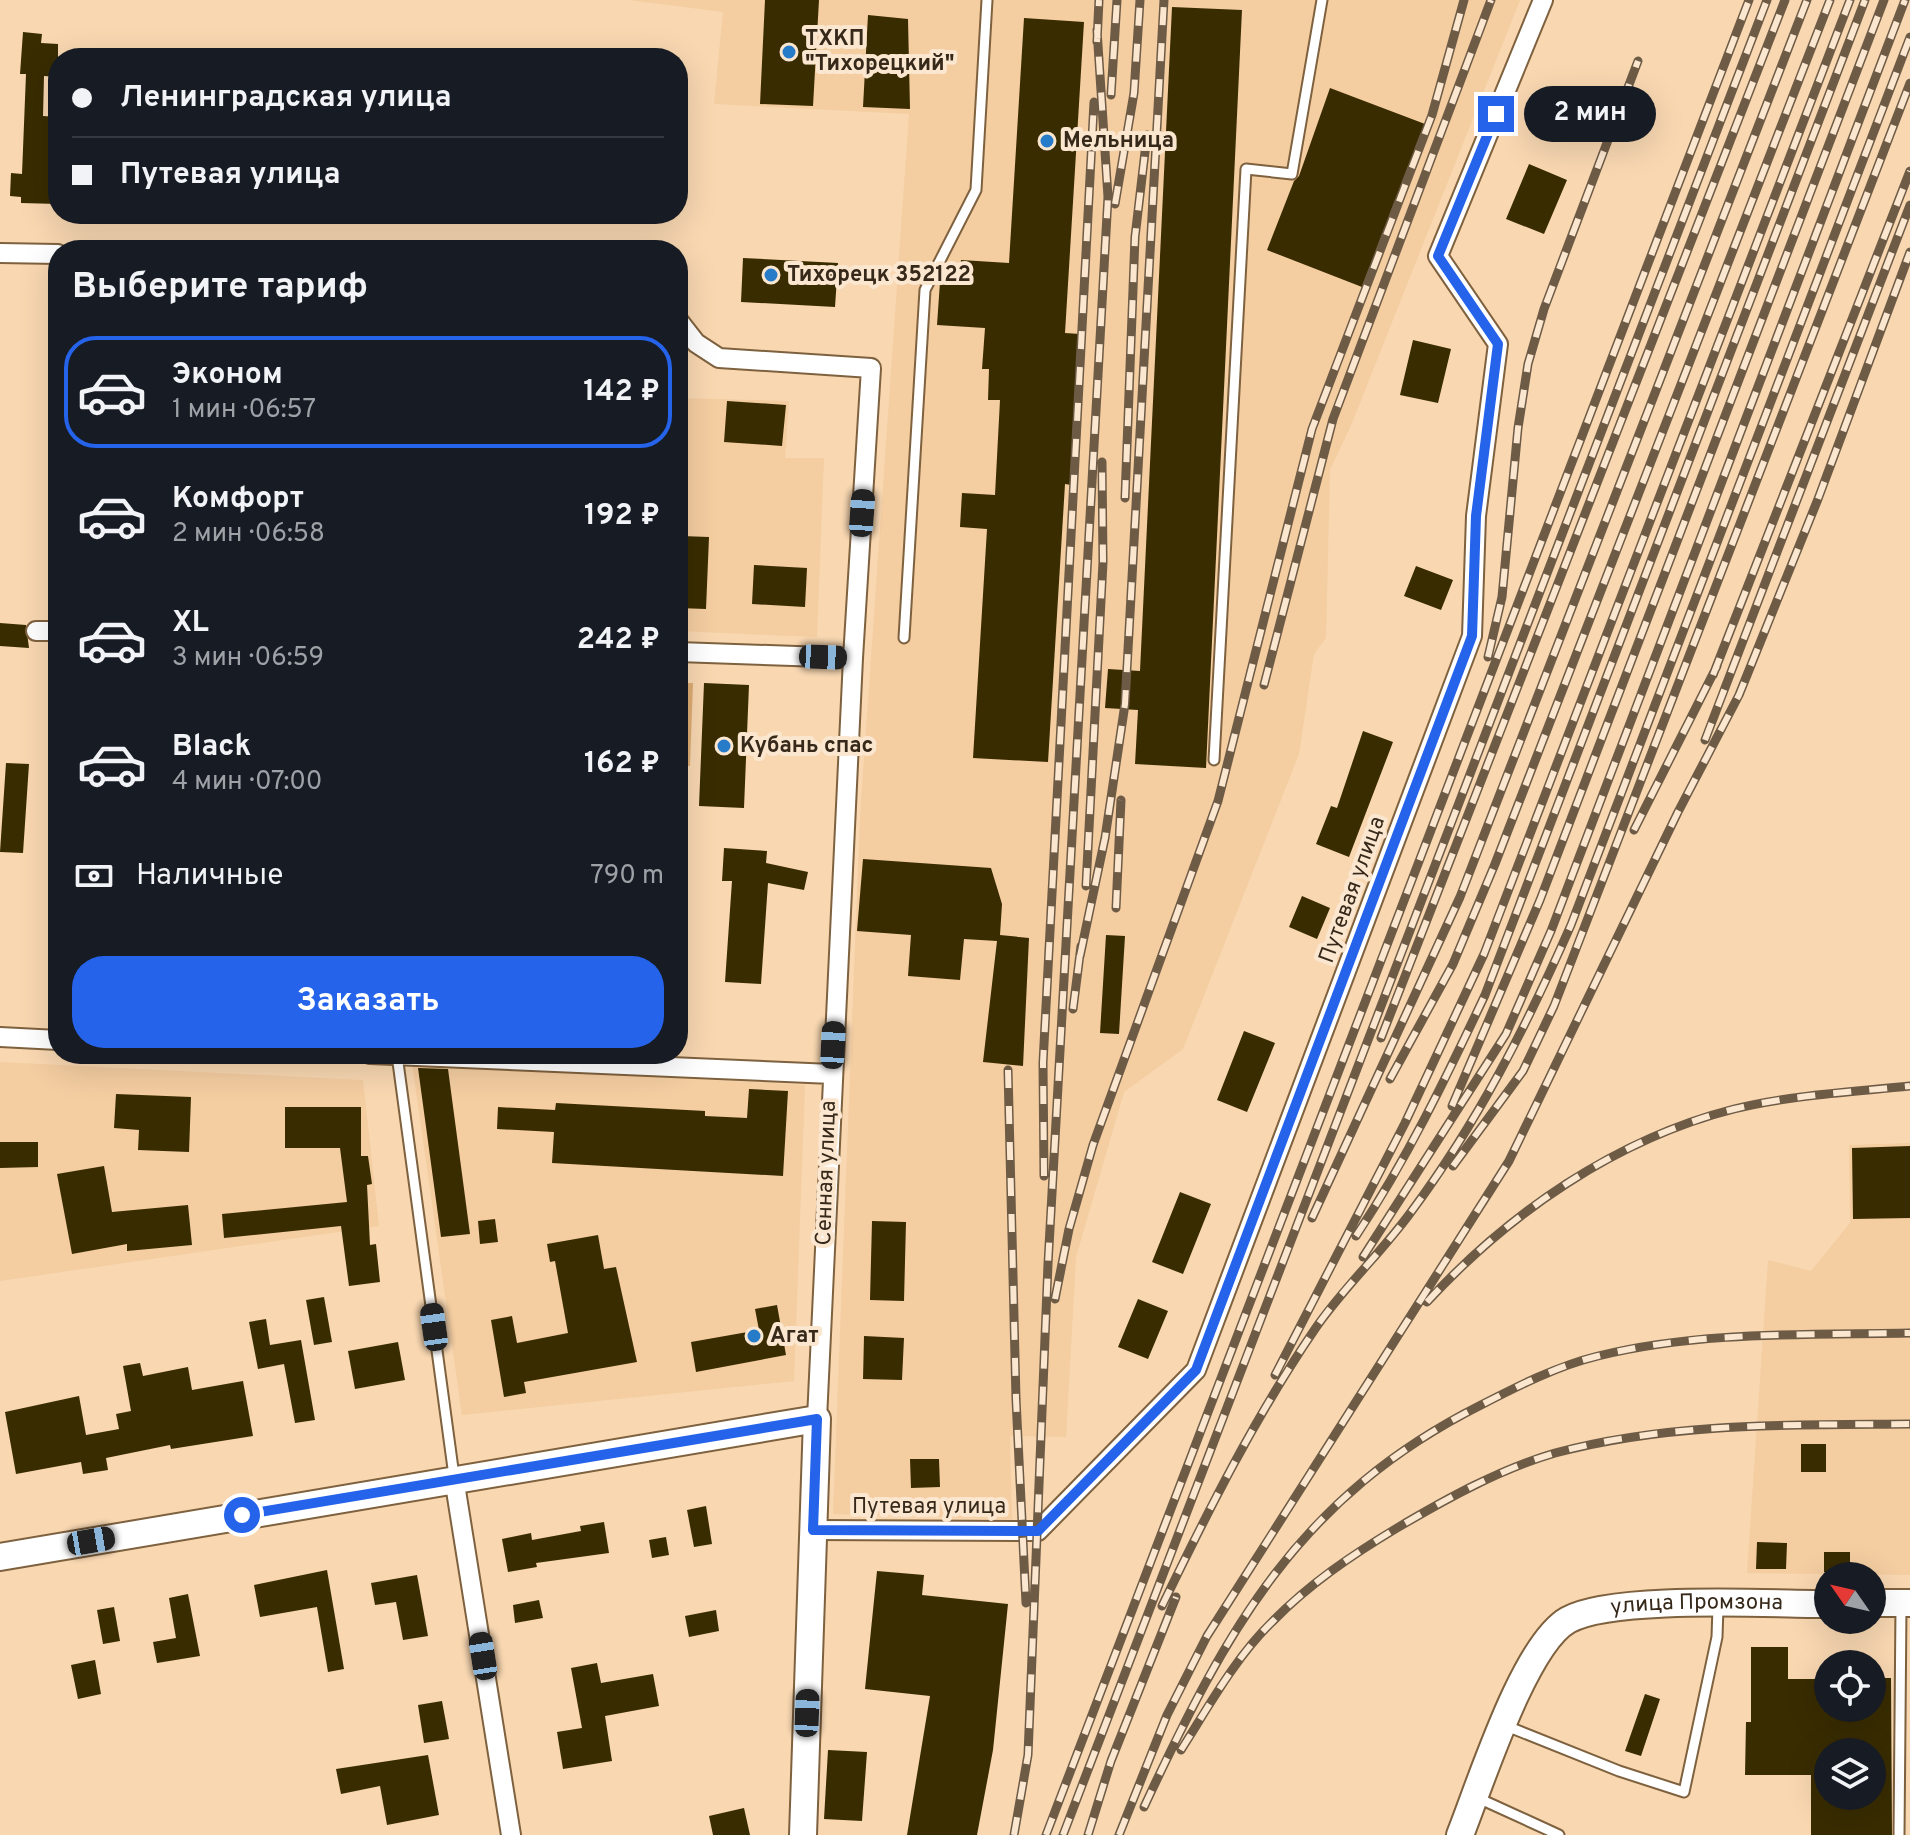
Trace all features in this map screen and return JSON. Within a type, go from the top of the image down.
[{"type":"street","name":"Путевая улица","points":[[813,1530],[1038,1531],[1196,1370],[1472,636],[1476,516],[1498,344],[1438,256],[1543,0]]},
{"type":"street","points":[[0,253],[48,254]]},
{"type":"street","name":"Сенная улица","points":[[688,333],[696,343],[719,358],[871,368],[832,1074],[803,1835]]},
{"type":"street","points":[[36,631],[48,631]]},
{"type":"street","points":[[688,652],[853,658]]},
{"type":"street","points":[[0,1037],[48,1039]]},
{"type":"street","points":[[603,1064],[832,1074]]},
{"type":"street","points":[[0,1557],[817,1419]]},
{"type":"street","points":[[454,1478],[511,1835]]},
{"type":"street","name":"улица Промзона","points":[[1504,1725],[1536,1655],[1568,1620],[1623,1605],[1814,1604]]},
{"type":"street","points":[[1460,1835],[1504,1725]]},
{"type":"lane","points":[[904,638],[925,290],[976,190],[987,0]]},
{"type":"lane","points":[[1214,760],[1246,169],[1292,174],[1322,0]]},
{"type":"lane","points":[[398,1064],[454,1478]]},
{"type":"lane","points":[[1899,1835],[1906,1603]]},
{"type":"lane","points":[[1504,1725],[1619,1771],[1684,1792],[1717,1637],[1718,1605]]},
{"type":"lane","points":[[1475,1797],[1559,1835]]},
{"type":"shaded area","name":"ТХКП \"Тихорецкий\"","points":[[629,0],[1520,0],[1352,423],[1330,470],[1326,638],[1314,654],[1299,754],[1183,1049],[1124,1092],[1076,1257],[1066,1437],[1010,1436],[1012,1519],[833,1514],[860,816],[909,114],[714,104],[723,12]]},
{"type":"shaded area","points":[[688,398],[789,401],[785,458],[824,458],[817,637],[688,631]]},
{"type":"shaded area","points":[[688,683],[693,683],[690,766]]},
{"type":"shaded area","points":[[0,1062],[363,1080],[379,1226],[0,1281]]},
{"type":"shaded area","points":[[412,1064],[805,1085],[794,1381],[462,1415]]},
{"type":"shaded area","points":[[1910,1143],[1910,1575],[1886,1575],[1886,1562],[1814,1562],[1814,1574],[1747,1573],[1768,1260],[1811,1271],[1850,1223],[1849,1145]]},
{"type":"building","name":"ТХКП \"Тихорецкий\"","points":[[765,0],[819,0],[813,106],[760,104]]},
{"type":"building","points":[[1172,7],[1242,10],[1206,768],[1135,764],[1138,710],[1105,708],[1108,669],[1140,671]]},
{"type":"building","points":[[868,15],[908,19],[910,109],[863,107]]},
{"type":"building","points":[[1024,18],[1084,22],[1065,333],[1080,334],[1071,485],[1065,484],[1048,762],[973,758],[987,529],[960,527],[962,493],[995,495],[1000,400],[988,400],[989,369],[982,369],[985,328],[937,325],[940,282],[959,283],[961,260],[1009,263]]},
{"type":"building","points":[[23,32],[42,34],[41,43],[58,44],[58,48],[48,48],[48,76],[44,76],[43,116],[48,116],[48,204],[21,203],[21,197],[10,196],[11,173],[22,174],[26,74],[20,74]]},
{"type":"building","points":[[1330,88],[1425,124],[1362,287],[1267,250],[1294,181],[1299,176]]},
{"type":"building","points":[[1529,164],[1567,180],[1544,234],[1506,219]]},
{"type":"building","points":[[743,258],[838,263],[835,307],[741,302]]},
{"type":"building","points":[[1413,340],[1451,349],[1438,403],[1400,395]]},
{"type":"building","points":[[727,401],[786,405],[782,446],[724,442]]},
{"type":"building","points":[[688,536],[709,537],[706,609],[688,608]]},
{"type":"building","points":[[754,565],[807,568],[805,607],[752,604]]},
{"type":"building","points":[[1416,566],[1453,580],[1441,610],[1404,596]]},
{"type":"building","points":[[0,623],[26,625],[29,648],[0,646]]},
{"type":"building","name":"Кубань спас","points":[[704,683],[749,685],[744,808],[699,806]]},
{"type":"building","points":[[1363,731],[1393,742],[1349,857],[1316,844],[1331,806],[1337,808]]},
{"type":"building","points":[[6,763],[29,764],[23,853],[0,852]]},
{"type":"building","points":[[724,848],[767,851],[766,863],[808,872],[804,890],[768,883],[761,984],[725,982],[732,881],[722,881]]},
{"type":"building","points":[[863,859],[991,868],[1002,904],[1000,935],[1029,938],[1023,1066],[983,1062],[997,941],[964,939],[960,980],[908,976],[911,935],[857,931]]},
{"type":"building","points":[[1302,896],[1330,908],[1317,939],[1289,927]]},
{"type":"building","points":[[1106,935],[1125,936],[1119,1034],[1100,1033]]},
{"type":"building","points":[[1244,1031],[1275,1043],[1247,1112],[1217,1100]]},
{"type":"building","points":[[418,1068],[448,1069],[470,1234],[441,1237]]},
{"type":"building","points":[[749,1089],[788,1091],[783,1176],[552,1163],[554,1132],[497,1129],[498,1107],[555,1110],[556,1103],[705,1111],[705,1116],[747,1118]]},
{"type":"building","points":[[116,1094],[191,1097],[189,1152],[138,1150],[139,1130],[114,1128]]},
{"type":"building","points":[[285,1107],[361,1107],[361,1156],[368,1156],[372,1184],[367,1185],[370,1245],[376,1244],[380,1282],[349,1286],[341,1226],[224,1238],[222,1214],[347,1202],[340,1148],[285,1148]]},
{"type":"building","points":[[0,1142],[38,1142],[38,1167],[0,1168]]},
{"type":"building","points":[[1910,1146],[1910,1218],[1853,1219],[1852,1148]]},
{"type":"building","points":[[104,1166],[112,1212],[188,1205],[192,1245],[127,1251],[127,1244],[72,1254],[57,1174]]},
{"type":"building","points":[[1180,1192],[1211,1204],[1183,1274],[1152,1262]]},
{"type":"building","points":[[495,1219],[498,1242],[480,1244],[478,1221]]},
{"type":"building","points":[[872,1221],[906,1222],[904,1301],[870,1300]]},
{"type":"building","points":[[598,1235],[604,1269],[616,1267],[637,1362],[524,1382],[526,1393],[504,1397],[491,1320],[512,1316],[517,1343],[568,1333],[555,1261],[550,1262],[547,1244]]},
{"type":"building","points":[[324,1297],[332,1342],[314,1345],[306,1300]]},
{"type":"building","points":[[1138,1299],[1168,1311],[1148,1359],[1118,1347]]},
{"type":"building","name":"Агат","points":[[777,1305],[786,1355],[696,1372],[691,1342],[759,1330],[755,1309]]},
{"type":"building","points":[[266,1319],[270,1345],[301,1340],[315,1420],[295,1423],[284,1364],[258,1369],[249,1322]]},
{"type":"building","points":[[864,1336],[904,1338],[902,1380],[863,1379]]},
{"type":"building","points":[[398,1342],[405,1380],[355,1389],[348,1351]]},
{"type":"building","points":[[140,1363],[143,1376],[188,1367],[192,1390],[243,1381],[253,1436],[171,1449],[170,1445],[106,1458],[108,1470],[83,1474],[81,1462],[16,1474],[5,1412],[79,1396],[86,1435],[119,1429],[116,1414],[131,1411],[123,1366]]},
{"type":"building","points":[[1801,1444],[1826,1444],[1826,1472],[1801,1472]]},
{"type":"building","points":[[910,1459],[939,1459],[940,1487],[911,1488]]},
{"type":"building","points":[[706,1506],[712,1544],[694,1547],[687,1510]]},
{"type":"building","points":[[604,1522],[609,1553],[536,1563],[537,1567],[508,1572],[502,1539],[531,1533],[532,1540],[581,1531],[580,1526]]},
{"type":"building","points":[[666,1537],[669,1555],[652,1558],[649,1540]]},
{"type":"building","points":[[1757,1542],[1787,1543],[1786,1569],[1756,1569]]},
{"type":"building","points":[[1824,1552],[1850,1552],[1850,1562],[1824,1562]]},
{"type":"building","points":[[327,1570],[344,1669],[328,1672],[317,1607],[260,1617],[254,1585]]},
{"type":"building","points":[[877,1571],[924,1575],[922,1595],[1008,1604],[993,1750],[977,1835],[907,1835],[930,1696],[865,1689]]},
{"type":"building","points":[[417,1575],[428,1636],[403,1640],[396,1602],[375,1605],[371,1583]]},
{"type":"building","points":[[188,1594],[200,1656],[157,1663],[153,1642],[176,1638],[169,1598]]},
{"type":"building","points":[[539,1600],[543,1618],[515,1623],[513,1605]]},
{"type":"building","points":[[114,1607],[120,1641],[103,1644],[97,1610]]},
{"type":"building","points":[[716,1610],[719,1631],[689,1637],[685,1616]]},
{"type":"building","points":[[1751,1647],[1788,1647],[1788,1679],[1814,1679],[1814,1722],[1886,1722],[1886,1678],[1891,1678],[1892,1835],[1811,1835],[1811,1775],[1745,1775],[1746,1722],[1751,1722]]},
{"type":"building","points":[[95,1660],[101,1694],[78,1699],[71,1665]]},
{"type":"building","points":[[597,1663],[601,1683],[653,1674],[659,1706],[605,1716],[612,1761],[563,1769],[557,1732],[582,1728],[571,1668]]},
{"type":"building","points":[[1645,1694],[1660,1699],[1641,1756],[1625,1751]]},
{"type":"building","points":[[442,1701],[449,1739],[424,1743],[418,1705]]},
{"type":"building","points":[[828,1750],[867,1752],[862,1821],[824,1819]]},
{"type":"building","points":[[428,1755],[439,1815],[387,1825],[380,1786],[341,1794],[336,1769]]},
{"type":"building","points":[[744,1808],[750,1835],[713,1835],[709,1816]]},
{"type":"railway","points":[[1097,42],[1099,0]]},
{"type":"railway","points":[[1111,95],[1117,0]]},
{"type":"railway","points":[[1115,204],[1134,93],[1140,0]]},
{"type":"railway","points":[[1080,956],[1105,838],[1125,704],[1164,0]]},
{"type":"railway","points":[[1055,1299],[1069,1229],[1093,1145],[1218,801],[1312,429],[1432,115],[1464,0]]},
{"type":"railway","points":[[1264,685],[1333,419],[1491,0]]},
{"type":"railway","points":[[1046,1835],[1749,0]]},
{"type":"railway","points":[[1063,1835],[1767,0]]},
{"type":"railway","points":[[1381,1038],[1785,0]]},
{"type":"railway","points":[[1312,1218],[1460,897],[1807,0]]},
{"type":"railway","points":[[1390,1079],[1453,964],[1495,864],[1830,0]]},
{"type":"railway","points":[[1275,1375],[1405,1123],[1484,954],[1850,0]]},
{"type":"railway","points":[[1356,1236],[1409,1148],[1485,995],[1865,0]]},
{"type":"railway","points":[[1452,1106],[1540,900],[1884,0]]},
{"type":"railway","points":[[1363,1257],[1506,1034],[1551,931],[1905,0]]},
{"type":"railway","points":[[1014,1835],[1028,1755],[1048,1264],[1108,197],[1097,30]]},
{"type":"railway","points":[[1162,1606],[1233,1465],[1272,1396],[1326,1314],[1400,1227],[1458,1144],[1536,1000],[1571,925],[1910,37]]},
{"type":"railway","points":[[1488,657],[1502,597],[1518,428],[1528,364],[1544,309],[1638,61]]},
{"type":"railway","points":[[1453,1166],[1523,1071],[1554,1006],[1910,83]]},
{"type":"railway","points":[[1044,1176],[1043,1063],[1094,102]]},
{"type":"railway","points":[[1125,498],[1135,237],[1147,135]]},
{"type":"railway","points":[[1713,675],[1910,171]]},
{"type":"railway","points":[[1705,740],[1910,205]]},
{"type":"railway","points":[[1119,1835],[1167,1715],[1207,1636],[1509,1161],[1678,812],[1739,695],[1818,499],[1910,252]]},
{"type":"railway","points":[[1086,886],[1103,562],[1102,462]]},
{"type":"railway","points":[[1634,830],[1717,666]]},
{"type":"railway","points":[[1116,908],[1121,800]]},
{"type":"railway","points":[[1073,1009],[1081,946]]},
{"type":"railway","points":[[1008,1070],[1016,1399],[1026,1603]]},
{"type":"railway","points":[[1427,1302],[1459,1269],[1529,1210],[1567,1183],[1648,1139],[1690,1122],[1756,1104],[1910,1086]]},
{"type":"railway","points":[[1144,1807],[1206,1682],[1275,1574],[1316,1526],[1363,1482],[1417,1441],[1523,1384],[1598,1356],[1714,1338],[1910,1333]]},
{"type":"railway","points":[[1181,1750],[1246,1651],[1301,1595],[1380,1538],[1494,1476],[1555,1453],[1598,1443],[1687,1430],[1910,1424]]},
{"type":"railway","points":[[1088,1835],[1111,1761],[1176,1597]]},
{"type":"place","name":"ТХКП \"Тихорецкий\"","points":[[789,52]]},
{"type":"place","name":"Мельница","points":[[1047,141]]},
{"type":"place","name":"Тихорецк 352122","points":[[771,275]]},
{"type":"place","name":"Кубань спас","points":[[724,746]]},
{"type":"place","name":"Агат","points":[[754,1336]]},
{"type":"route","points":[[242,1515],[817,1419],[813,1530],[1038,1531],[1196,1370],[1472,636],[1476,516],[1498,344],[1438,256],[1496,114]]}]
